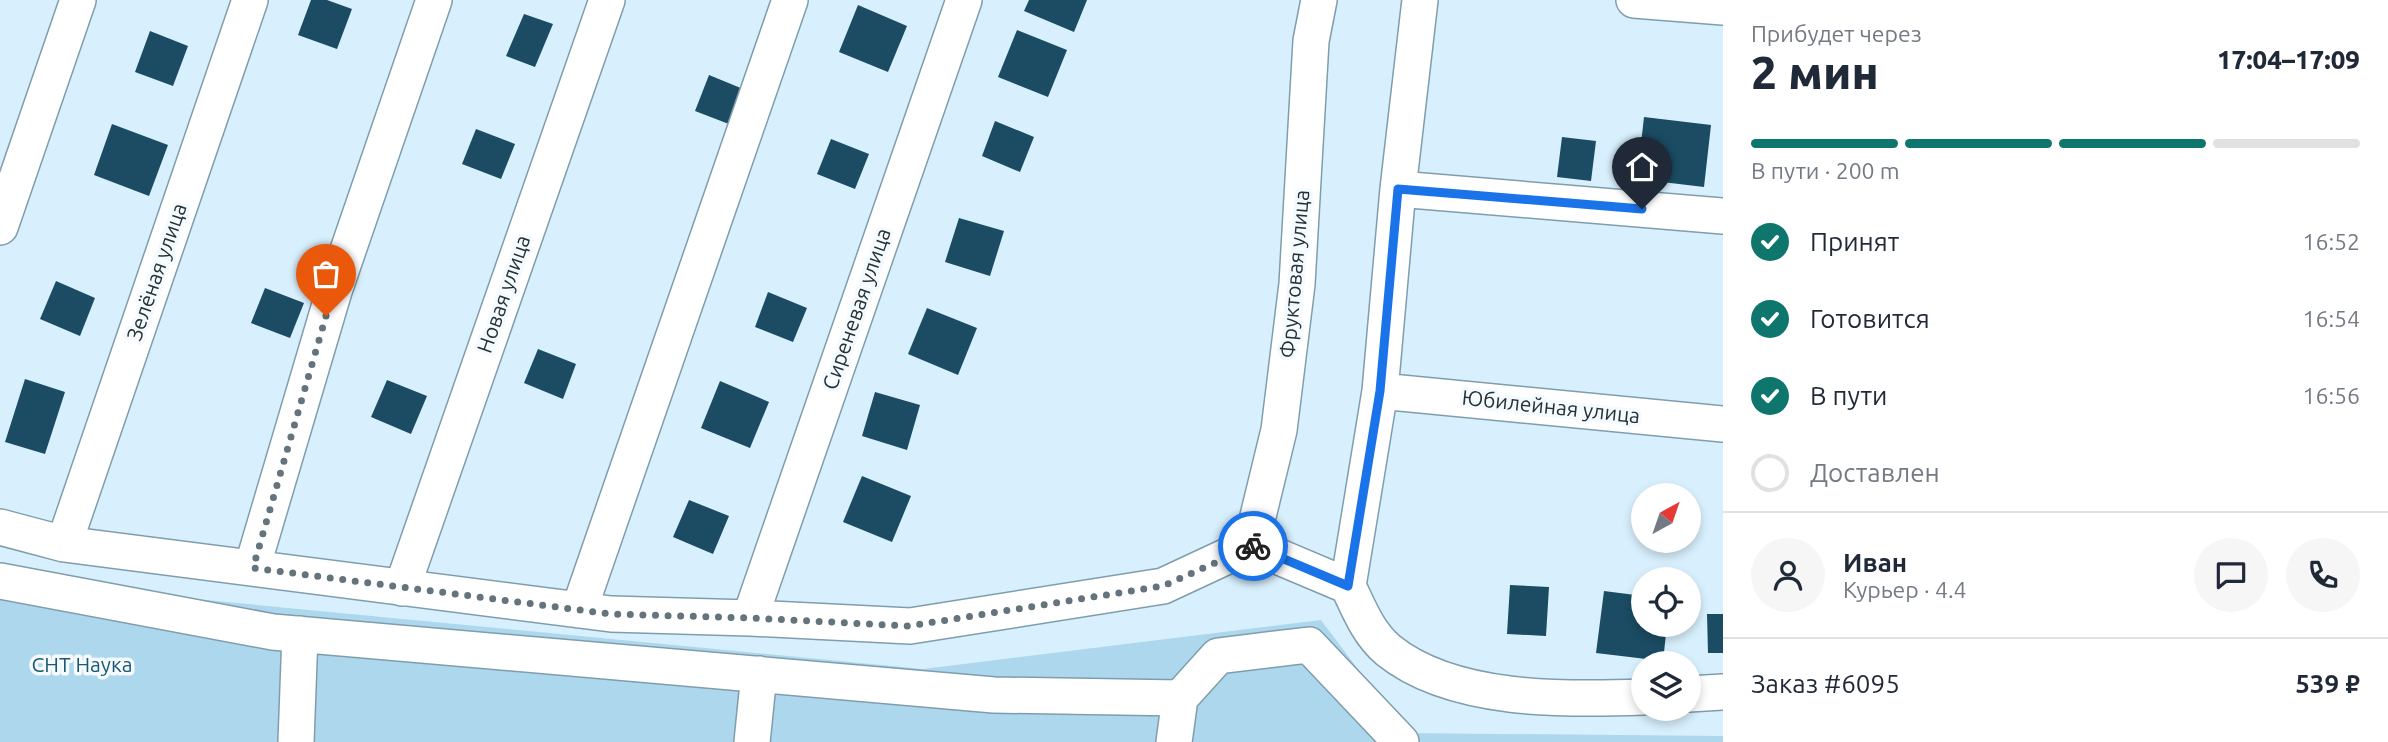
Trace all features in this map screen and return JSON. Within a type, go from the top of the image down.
[{"type":"street","points":[[0,227],[78,0]]},
{"type":"street","name":"Зелёная улица","points":[[64,544],[250,0]]},
{"type":"street","points":[[253,568],[334,291],[434,0]]},
{"type":"street","name":"Новая улица","points":[[402,588],[607,0]]},
{"type":"street","points":[[579,610],[790,0]]},
{"type":"street","name":"Сиреневая улица","points":[[750,618],[964,0]]},
{"type":"street","name":"Фруктовая улица","points":[[1251,545],[1279,430],[1297,284],[1311,41],[1319,0]]},
{"type":"street","points":[[1420,0],[1398,189],[1380,391],[1348,586],[1367,624],[1387,649],[1436,677],[1504,694],[1589,699],[1631,697]]},
{"type":"street","points":[[1634,0],[1723,7]]},
{"type":"street","points":[[1398,189],[1723,215]]},
{"type":"street","name":"Юбилейная улица","points":[[1380,391],[1723,424]]},
{"type":"street","points":[[0,527],[64,544],[611,614],[909,626],[1163,586],[1251,545],[1348,586]]},
{"type":"street","points":[[0,581],[273,632],[994,695],[1180,698]]},
{"type":"street","points":[[296,742],[300,634]]},
{"type":"street","points":[[1174,742],[1180,698],[1218,656],[1309,645],[1401,742]]},
{"type":"street","points":[[752,742],[759,674]]},
{"type":"street","points":[[1701,693],[1723,692]]},
{"type":"green space","name":"СНТ Наука","points":[[0,570],[81,588],[923,669],[1321,620],[1406,733],[1723,736],[1723,742],[0,742]]},
{"type":"building","points":[[311,0],[327,0],[352,9],[337,49],[298,35]]},
{"type":"building","points":[[1029,0],[1087,0],[1074,32],[1024,11]]},
{"type":"building","points":[[858,5],[907,26],[888,72],[839,52]]},
{"type":"building","points":[[524,14],[553,24],[535,67],[506,56]]},
{"type":"building","points":[[1017,30],[1067,50],[1048,97],[998,77]]},
{"type":"building","points":[[150,31],[188,46],[173,86],[135,72]]},
{"type":"building","points":[[709,75],[748,91],[734,126],[695,111]]},
{"type":"building","points":[[1644,117],[1711,125],[1704,187],[1637,179]]},
{"type":"building","points":[[995,121],[1034,137],[1020,172],[982,156]]},
{"type":"building","points":[[112,124],[168,145],[149,196],[94,175]]},
{"type":"building","points":[[476,129],[515,144],[501,179],[462,164]]},
{"type":"building","points":[[1562,137],[1596,141],[1591,181],[1557,177]]},
{"type":"building","points":[[831,139],[869,154],[855,189],[817,174]]},
{"type":"building","points":[[959,218],[1004,231],[990,276],[945,262]]},
{"type":"building","points":[[56,281],[95,298],[80,336],[40,319]]},
{"type":"building","points":[[265,288],[304,303],[290,338],[251,323]]},
{"type":"building","points":[[768,292],[807,308],[793,342],[755,327]]},
{"type":"building","points":[[927,308],[977,328],[958,375],[908,354]]},
{"type":"building","points":[[538,349],[576,364],[563,399],[524,383]]},
{"type":"building","points":[[25,379],[65,392],[45,454],[5,442]]},
{"type":"building","points":[[387,380],[427,396],[411,434],[371,417]]},
{"type":"building","points":[[720,381],[769,402],[750,448],[701,428]]},
{"type":"building","points":[[875,392],[920,405],[907,450],[862,436]]},
{"type":"building","points":[[862,476],[911,496],[892,542],[843,522]]},
{"type":"building","points":[[689,500],[729,516],[713,554],[673,537]]},
{"type":"building","points":[[1510,585],[1549,587],[1546,636],[1507,634]]},
{"type":"building","points":[[1604,591],[1631,594],[1631,637],[1666,637],[1664,651],[1631,651],[1631,657],[1596,653]]},
{"type":"building","points":[[1707,614],[1723,614],[1723,653],[1708,653]]},
{"type":"way so far","points":[[326,316],[253,568],[611,614],[909,626],[1163,586],[1253,546]]},
{"type":"route","points":[[1253,546],[1348,586],[1380,391],[1398,189],[1642,209]]}]
